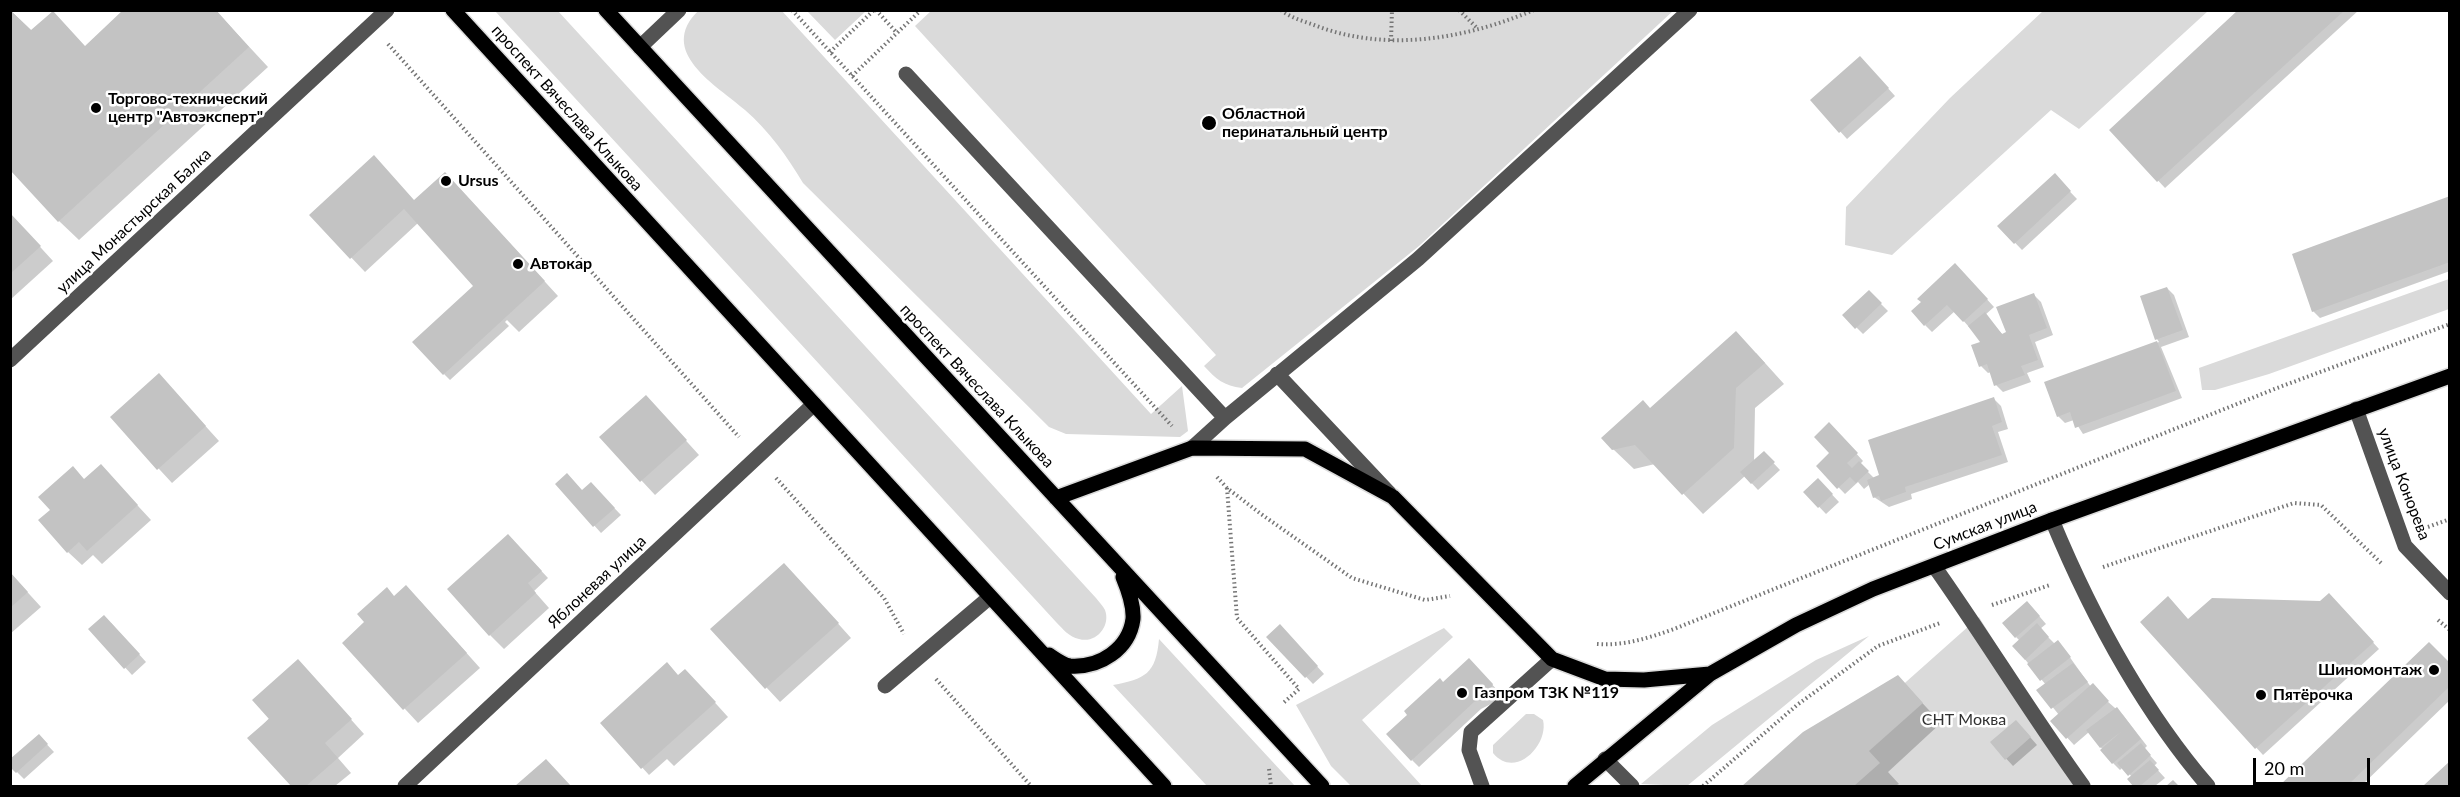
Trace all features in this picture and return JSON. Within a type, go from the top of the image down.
[{"type":"main road","name":"проспект Вячеслава Клыкова","points":[[453,10],[1164,786]]},
{"type":"main road","name":"проспект Вячеслава Клыкова","points":[[606,10],[1322,786]]},
{"type":"main road","name":"Сумская улица","points":[[1575,786],[1710,674],[1796,625],[1873,589],[2052,520],[2450,376]]},
{"type":"main road","points":[[1056,498],[1192,448],[1305,449],[1393,497],[1552,659],[1605,679],[1644,680],[1710,674]]},
{"type":"main road","points":[[1040,650],[1069,666],[1092,664],[1112,655],[1124,642],[1133,618],[1129,592],[1118,566]]},
{"type":"street","name":"улица Монастырская Балка","points":[[10,360],[387,10]]},
{"type":"street","points":[[640,47],[679,10]]},
{"type":"street","points":[[1192,448],[1277,374],[1418,259],[1690,10]]},
{"type":"street","points":[[906,74],[1225,418]]},
{"type":"street","points":[[1277,374],[1393,497]]},
{"type":"street","name":"Яблоневая улица","points":[[405,786],[814,404]]},
{"type":"street","name":"улица Конорева","points":[[2356,409],[2405,546],[2450,593]]},
{"type":"street","points":[[2052,520],[2098,623],[2183,757],[2208,786]]},
{"type":"street","points":[[1934,566],[1985,637],[2043,731],[2083,786]]},
{"type":"street","points":[[885,686],[990,597]]},
{"type":"street","points":[[1482,786],[1469,750],[1471,732],[1552,659]]},
{"type":"street","points":[[1605,759],[1632,786]]},
{"type":"path","points":[[792,10],[1227,488],[1352,578],[1425,600],[1485,591]]},
{"type":"path","points":[[830,52],[875,10],[897,33]]},
{"type":"path","points":[[852,76],[921,10]]},
{"type":"path","points":[[1281,10],[1287,15],[1336,34],[1390,41],[1449,37],[1478,30],[1534,10]]},
{"type":"path","points":[[1287,15],[1294,10]]},
{"type":"path","points":[[1390,41],[1392,10]]},
{"type":"path","points":[[1459,10],[1478,30]]},
{"type":"path","points":[[371,26],[884,598],[917,658],[1031,786]]},
{"type":"path","points":[[1592,644],[1615,645],[1639,642],[1674,629],[2277,388],[2450,324]]},
{"type":"path","points":[[1227,488],[1237,618],[1299,690],[1261,721],[1271,786]]},
{"type":"path","points":[[2294,503],[2321,505],[2390,572]]},
{"type":"path","points":[[2428,527],[2450,519]]},
{"type":"path","points":[[2436,617],[2450,630]]},
{"type":"green space","points":[[699,10],[782,11],[1151,414],[1182,386],[1188,431],[1180,437],[1066,434],[1049,427],[803,183],[791,163],[762,126],[695,67],[687,54],[684,40],[687,25]]},
{"type":"green space","name":"Областной перинатальный центр","points":[[932,10],[1673,11],[1419,246],[1242,388],[1230,386],[1212,375],[1204,366],[1216,355],[915,26]]},
{"type":"green space","points":[[495,11],[558,11],[1096,598],[1106,616],[1101,632],[1085,640],[1072,636],[1061,627]]},
{"type":"green space","points":[[807,11],[866,11],[835,40]]},
{"type":"green space","points":[[2043,11],[2208,11],[2079,129],[2051,110],[1892,255],[1845,245],[1846,207],[1950,98]]},
{"type":"green space","points":[[2449,279],[2449,309],[2269,374],[2215,390],[2202,390],[2199,368]]},
{"type":"green space","name":"СНТ Моква","points":[[1979,617],[2045,723],[2089,786],[1789,786]]},
{"type":"green space","points":[[1444,628],[1453,637],[1362,720],[1422,786],[1351,786],[1331,766],[1296,705]]},
{"type":"green space","points":[[1869,636],[1687,786],[1641,784],[1712,725],[1816,660]]},
{"type":"green space","points":[[1159,639],[1295,786],[1207,786],[1113,685],[1133,680],[1147,673],[1155,660]]},
{"type":"green space","points":[[1526,714],[1534,714],[1543,720],[1541,740],[1536,749],[1520,761],[1511,763],[1502,760],[1493,753],[1493,745]]},
{"type":"building","name":"Торгово-технический центр \"Автоэксперт\"","points":[[10,10],[31,30],[53,11],[85,46],[123,10],[216,10],[249,47],[58,222],[10,170]]},
{"type":"building","points":[[2238,10],[2345,10],[2157,182],[2109,130]]},
{"type":"building","points":[[1860,56],[1889,88],[1839,133],[1810,100]]},
{"type":"building","points":[[374,155],[414,200],[445,172],[545,281],[443,375],[412,342],[473,286],[404,209],[350,259],[309,215]]},
{"type":"building","points":[[2055,173],[2071,191],[2014,244],[1997,226]]},
{"type":"building","points":[[2450,196],[2450,262],[2312,312],[2292,254]]},
{"type":"building","points":[[10,213],[41,246],[10,274]]},
{"type":"building","points":[[1955,263],[1988,299],[1963,322],[1947,305],[1924,326],[1911,311],[1921,302],[1917,299]]},
{"type":"building","points":[[2167,287],[2183,330],[2155,340],[2140,296]]},
{"type":"building","points":[[1869,290],[1882,303],[1855,329],[1842,315]]},
{"type":"building","points":[[2034,293],[2047,328],[2029,335],[2038,360],[2021,366],[2025,375],[1994,386],[1987,364],[1979,367],[1971,345],[1980,342],[1968,326],[1985,312],[2002,334],[2006,332],[1996,307]]},
{"type":"building","points":[[1736,331],[1765,363],[1736,388],[1734,448],[1682,495],[1635,445],[1612,450],[1601,438],[1643,400],[1650,408]]},
{"type":"building","points":[[2157,341],[2176,391],[2075,428],[2070,412],[2057,417],[2044,382]]},
{"type":"building","points":[[159,373],[206,426],[157,470],[110,417]]},
{"type":"building","points":[[646,395],[687,440],[640,482],[599,437]]},
{"type":"building","points":[[1994,397],[2002,422],[1992,426],[2002,455],[1905,487],[1906,492],[1881,501],[1879,496],[1873,498],[1867,480],[1879,475],[1868,440]]},
{"type":"building","points":[[1829,422],[1858,453],[1847,463],[1852,468],[1859,461],[1869,471],[1856,483],[1850,477],[1837,489],[1816,466],[1829,453],[1814,437]]},
{"type":"building","points":[[1764,451],[1775,462],[1751,484],[1740,472]]},
{"type":"building","points":[[101,464],[138,505],[87,551],[79,542],[67,553],[38,520],[50,510],[38,497],[73,466],[84,479]]},
{"type":"building","points":[[567,473],[582,490],[591,482],[615,508],[593,527],[555,484]]},
{"type":"building","points":[[1818,478],[1833,494],[1818,508],[1803,492]]},
{"type":"building","points":[[508,534],[542,571],[528,583],[536,593],[489,636],[447,589]]},
{"type":"building","points":[[784,563],[839,623],[765,689],[710,629]]},
{"type":"building","points":[[10,572],[28,592],[10,608]]},
{"type":"building","points":[[406,585],[467,653],[403,710],[342,643],[364,622],[357,614],[387,587],[394,596]]},
{"type":"building","name":"Пятёрочка","points":[[2329,593],[2374,642],[2255,749],[2140,622],[2168,596],[2188,619],[2212,598],[2320,601]]},
{"type":"building","points":[[2027,601],[2040,616],[2015,638],[2002,623]]},
{"type":"building","points":[[104,615],[140,654],[124,669],[88,629]]},
{"type":"building","points":[[2037,623],[2049,637],[2025,660],[2012,646]]},
{"type":"building","points":[[1280,624],[1318,666],[1305,678],[1266,637]]},
{"type":"building","points":[[2058,640],[2071,657],[2040,681],[2027,664]]},
{"type":"building","points":[[2429,642],[2450,663],[2450,686],[2347,786],[2279,786]]},
{"type":"building","points":[[1469,658],[1493,684],[1490,691],[1481,700],[1474,702],[1411,761],[1386,734],[1407,715],[1404,711],[1440,678],[1443,682]]},
{"type":"building","points":[[298,659],[352,719],[325,743],[338,758],[306,786],[291,786],[247,738],[269,719],[252,700]]},
{"type":"building","points":[[667,662],[678,675],[685,669],[716,702],[641,769],[600,723]]},
{"type":"building","points":[[2073,663],[2088,682],[2051,709],[2036,690]]},
{"type":"building","points":[[1898,675],[1923,703],[1869,751],[1880,763],[1854,786],[1742,786],[1803,732]]},
{"type":"building","points":[[2093,683],[2109,701],[2066,739],[2050,721]]},
{"type":"building","points":[[2117,707],[2141,739],[2112,764],[2100,750],[2122,731],[2100,748],[2086,730]]},
{"type":"building","points":[[2016,720],[2031,737],[2005,760],[1990,742]]},
{"type":"building","points":[[39,734],[48,744],[16,773],[10,767],[10,759]]},
{"type":"building","points":[[2141,743],[2151,755],[2128,776],[2117,763]]},
{"type":"building","points":[[546,759],[571,786],[515,786]]},
{"type":"building","points":[[2150,760],[2159,770],[2140,786],[2133,786],[2127,779]]},
{"type":"building","points":[[2450,761],[2450,786],[2423,786]]},
{"type":"building","points":[[2173,780],[2179,786],[2166,786]]},
{"type":"place","name":"Торгово-технический центр \"Автоэксперт\"","points":[[96,108]]},
{"type":"place","name":"Областной перинатальный центр","points":[[1209,123]]},
{"type":"place","name":"Ursus","points":[[446,181]]},
{"type":"place","name":"Автокар","points":[[518,264]]},
{"type":"place","name":"Шиномонтаж","points":[[2434,670]]},
{"type":"place","name":"Газпром ТЗК №119","points":[[1462,693]]},
{"type":"place","name":"Пятёрочка","points":[[2261,695]]}]
